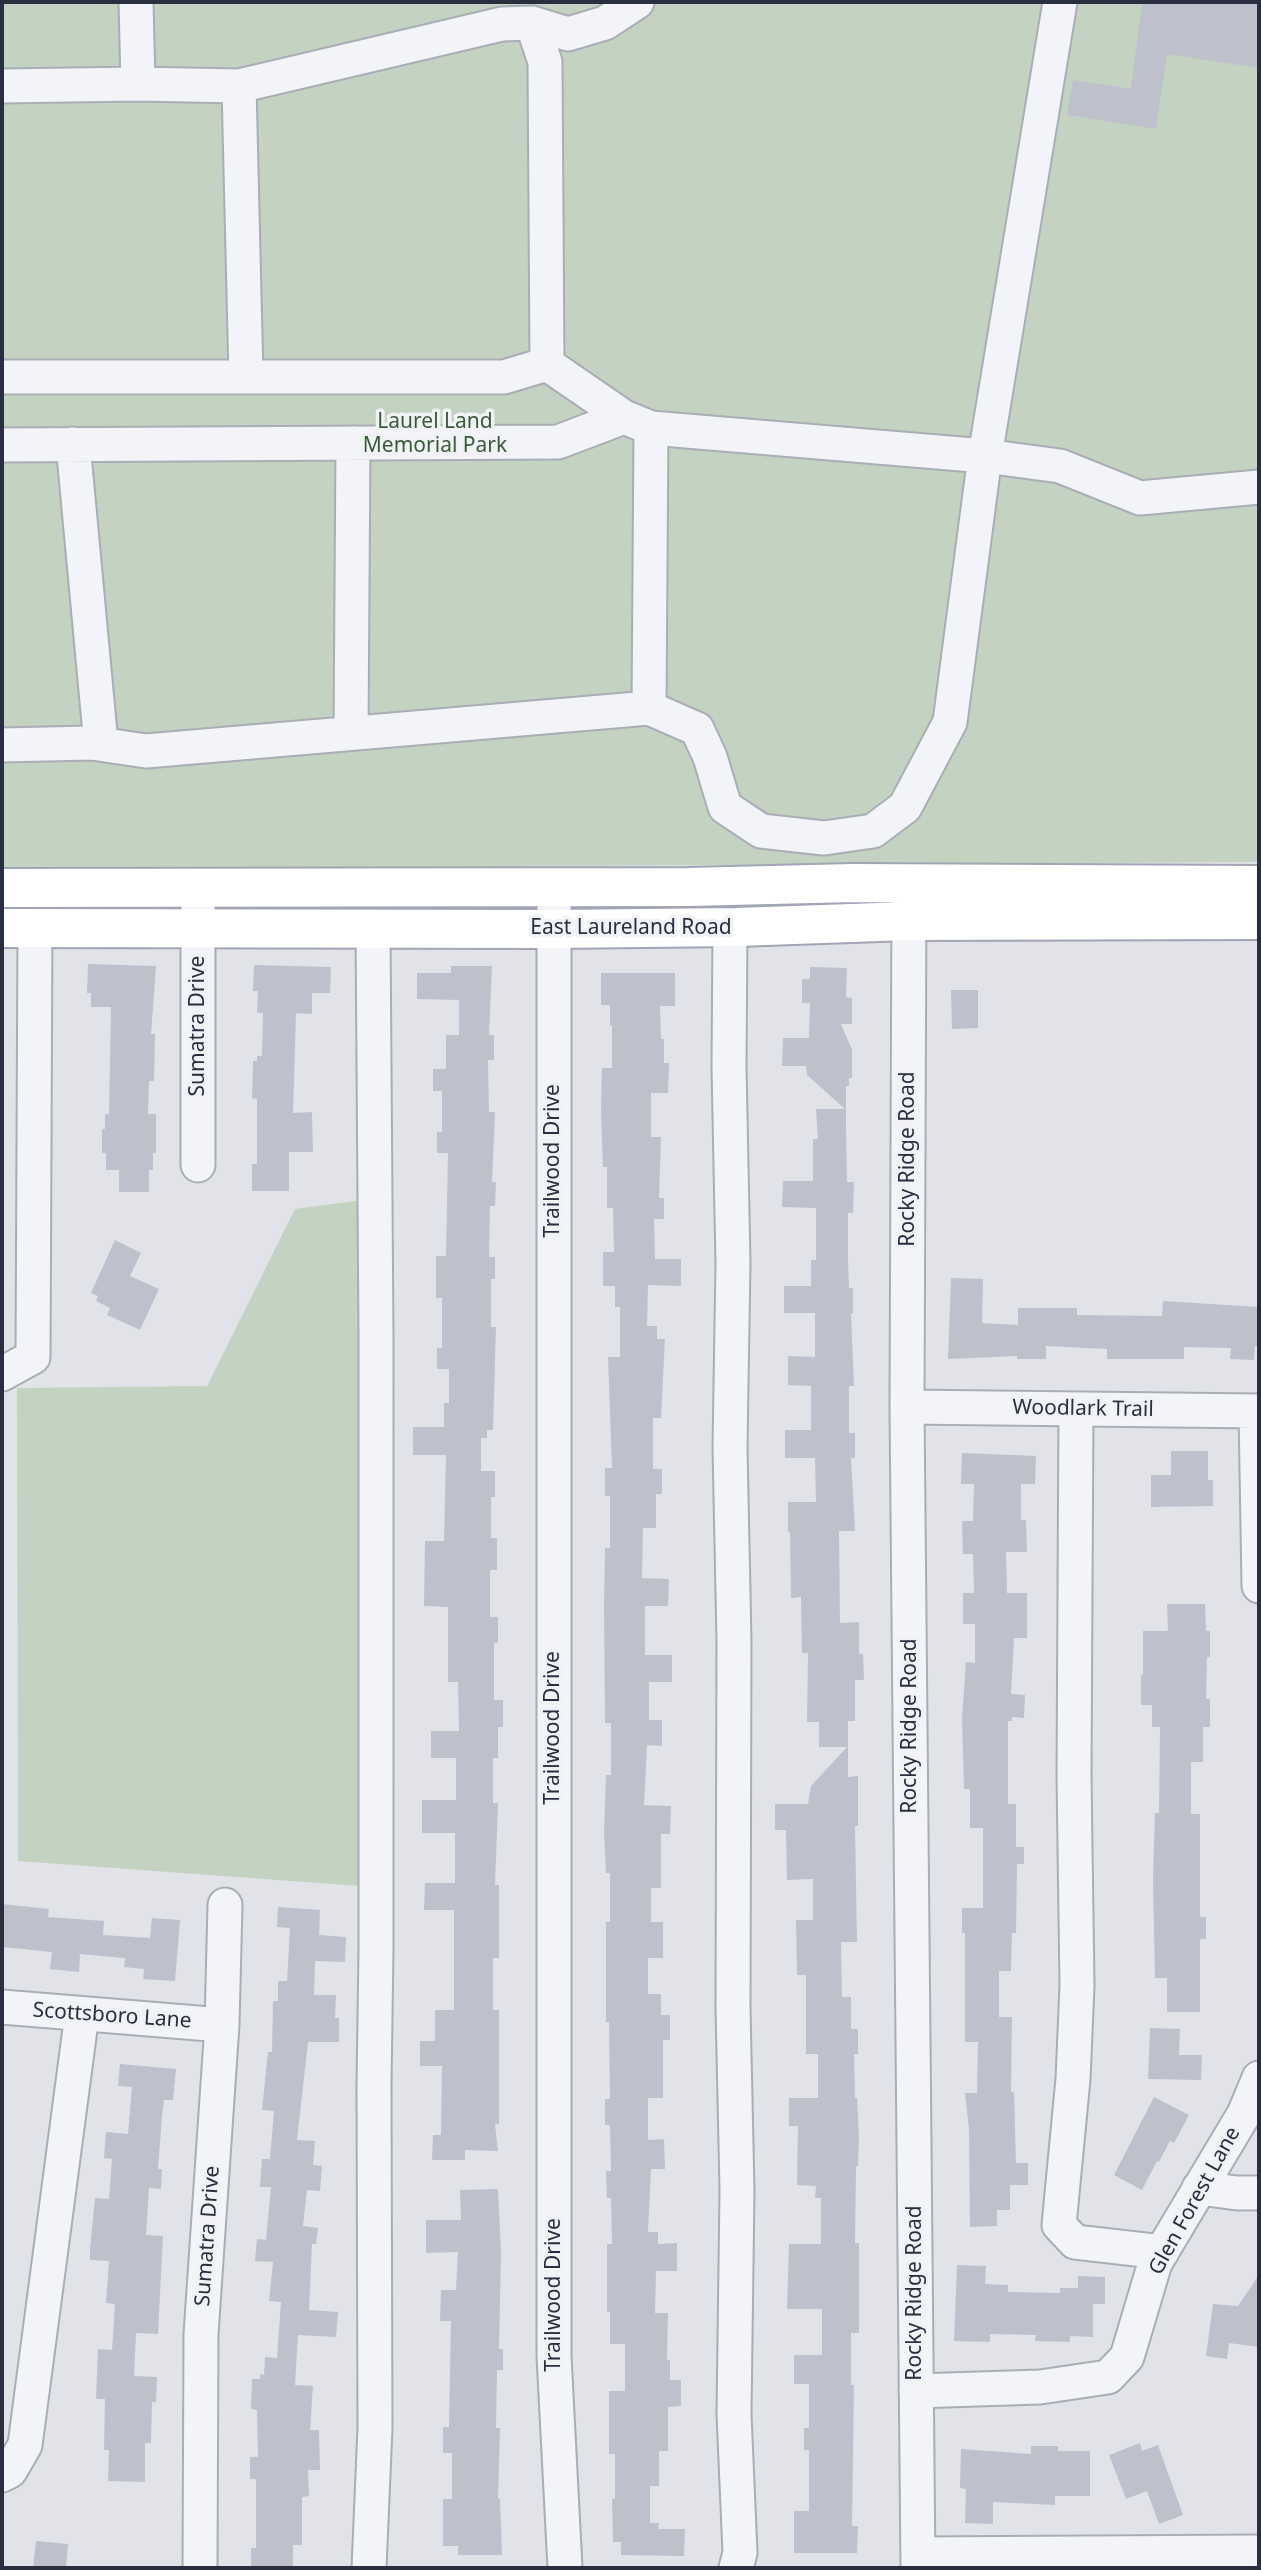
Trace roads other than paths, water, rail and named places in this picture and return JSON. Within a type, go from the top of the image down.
[{"type":"main road","name":"East Laureland Road","points":[[2,888],[718,887],[799,883],[1259,886]]},
{"type":"main road","name":"East Laureland Road","points":[[19,928],[553,929],[909,921],[1259,920]]},
{"type":"street","points":[[136,2],[138,84]]},
{"type":"street","points":[[2,86],[239,86],[502,24],[532,23],[568,34],[605,23],[637,2]]},
{"type":"street","points":[[2,745],[101,744],[146,751],[649,708],[697,729],[710,757],[725,807],[761,831],[824,838],[873,831],[905,807],[950,722],[985,456],[1060,2]]},
{"type":"street","points":[[532,23],[545,62],[547,365]]},
{"type":"street","points":[[239,86],[246,377]]},
{"type":"street","points":[[2,377],[504,377],[547,365],[637,423]]},
{"type":"street","points":[[637,423],[649,708]]},
{"type":"street","points":[[2,445],[558,442],[637,423],[985,456],[1060,466],[1140,498],[1259,486]]},
{"type":"street","points":[[351,733],[353,443]]},
{"type":"street","points":[[73,444],[101,744]]},
{"type":"street","name":"Rocky Ridge Road","points":[[909,884],[907,1407],[918,2561]]},
{"type":"street","name":"Sumatra Drive","points":[[198,887],[198,1165]]},
{"type":"street","name":"Trailwood Drive","points":[[554,888],[554,2356],[565,2568]]},
{"type":"street","points":[[730,927],[729,1067],[733,1263],[730,1447],[737,2190],[734,2414],[740,2553],[736,2568]]},
{"type":"street","points":[[2,1374],[33,1357],[19,928]]},
{"type":"street","points":[[369,2568],[375,2428],[373,929]]},
{"type":"street","name":"Woodlark Trail","points":[[907,1407],[1258,1410]]},
{"type":"street","points":[[1076,1409],[1074,1776],[1077,1986],[1073,2079],[1059,2225],[1075,2242],[1161,2252]]},
{"type":"street","points":[[1258,1410],[1259,1586]]},
{"type":"street","name":"Sumatra Drive","points":[[200,2568],[201,2334],[222,2025],[225,1905]]},
{"type":"street","name":"Scottsboro Lane","points":[[2,2007],[222,2025]]},
{"type":"street","points":[[2,2475],[10,2471],[25,2445],[82,2014]]},
{"type":"street","name":"Glen Forest Lane","points":[[916,2390],[1040,2387],[1108,2376],[1127,2357],[1155,2263],[1244,2113],[1259,2078]]},
{"type":"street","points":[[1199,2188],[1259,2193]]},
{"type":"street","points":[[918,2561],[1259,2552]]},
{"type":"park label","name":"Laurel Land Memorial Park","points":[[435,434]]}]
